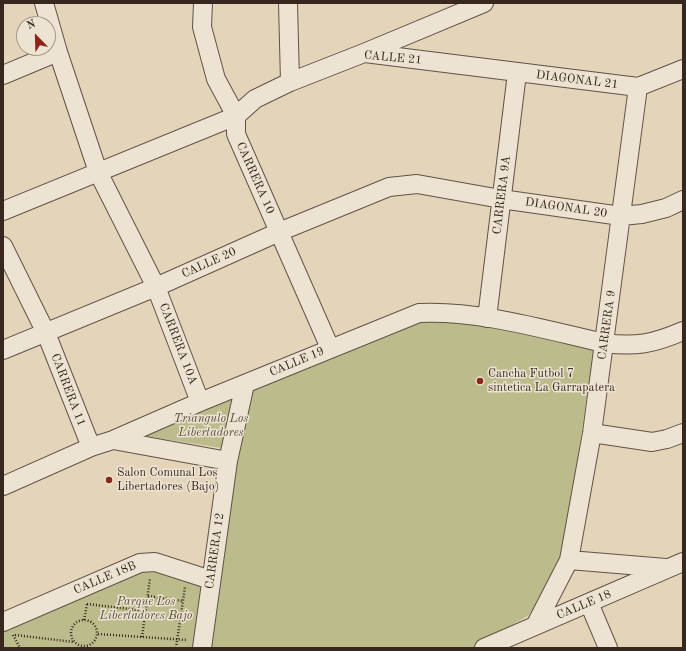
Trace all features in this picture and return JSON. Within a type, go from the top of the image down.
[{"type":"street","points":[[3,75],[58,52],[44,3]]},
{"type":"street","name":"CARRERA 10","points":[[203,3],[202,28],[216,79],[236,116],[236,134],[330,348]]},
{"type":"street","points":[[288,3],[290,82]]},
{"type":"street","points":[[364,53],[484,3]]},
{"type":"street","name":"CARRERA 10A","points":[[58,52],[98,172],[156,287],[200,402]]},
{"type":"street","name":"CALLE 21","points":[[3,211],[236,116],[255,99],[290,82],[364,53],[517,73]]},
{"type":"street","points":[[638,87],[683,69]]},
{"type":"street","name":"DIAGONAL 21","points":[[517,73],[638,87]]},
{"type":"street","name":"CARRERA 9A","points":[[487,318],[517,73]]},
{"type":"street","name":"CARRERA 9","points":[[535,626],[569,560],[592,433],[638,87]]},
{"type":"street","name":"DIAGONAL 20","points":[[417,184],[501,199],[621,216]]},
{"type":"street","name":"CALLE 20","points":[[3,350],[156,287],[279,232],[389,187],[417,184]]},
{"type":"street","points":[[621,216],[642,214],[683,200]]},
{"type":"street","name":"CARRERA 11","points":[[3,246],[46,333],[91,447]]},
{"type":"street","name":"CALLE 19","points":[[3,486],[91,447],[113,440],[330,348],[419,313],[437,312],[487,318],[604,343]]},
{"type":"street","points":[[604,343],[639,345],[665,339],[683,332]]},
{"type":"street","name":"CARRERA 12","points":[[202,644],[228,461],[245,384]]},
{"type":"street","points":[[592,433],[652,442],[667,439],[683,433]]},
{"type":"street","points":[[113,440],[228,461]]},
{"type":"street","points":[[569,560],[676,565]]},
{"type":"street","name":"CALLE 18B","points":[[8,630],[140,563],[153,562],[211,580]]},
{"type":"street","name":"CALLE 18","points":[[484,648],[676,565]]},
{"type":"street","points":[[589,603],[608,648]]},
{"type":"path","points":[[142,637],[153,562]]},
{"type":"path","points":[[176,648],[188,573]]},
{"type":"path","points":[[148,596],[183,601]]},
{"type":"path","points":[[80,604],[146,611]]},
{"type":"path","points":[[84,620],[87,604]]},
{"type":"path","points":[[8,630],[74,642],[81,647],[94,642],[98,634],[95,626],[88,620],[76,623],[73,626],[71,634],[74,642]]},
{"type":"path","points":[[8,630],[20,648]]},
{"type":"path","points":[[98,634],[178,639],[202,644]]},
{"type":"green space","points":[[420,318],[488,324],[595,344],[561,566],[529,615],[474,648],[207,648],[249,389]]},
{"type":"green space","name":"Triangulo Los Libertadores","points":[[236,395],[228,449],[139,435]]},
{"type":"green space","name":"Parque Los Libertadores Bajo","points":[[143,567],[203,584],[197,648],[3,648],[3,628]]},
{"type":"place","name":"Cancha Futbol 7 sintetica La Garrapatera","points":[[480,381]]},
{"type":"place","name":"Salon Comunal Los Libertadores (Bajo)","points":[[109,480]]}]
